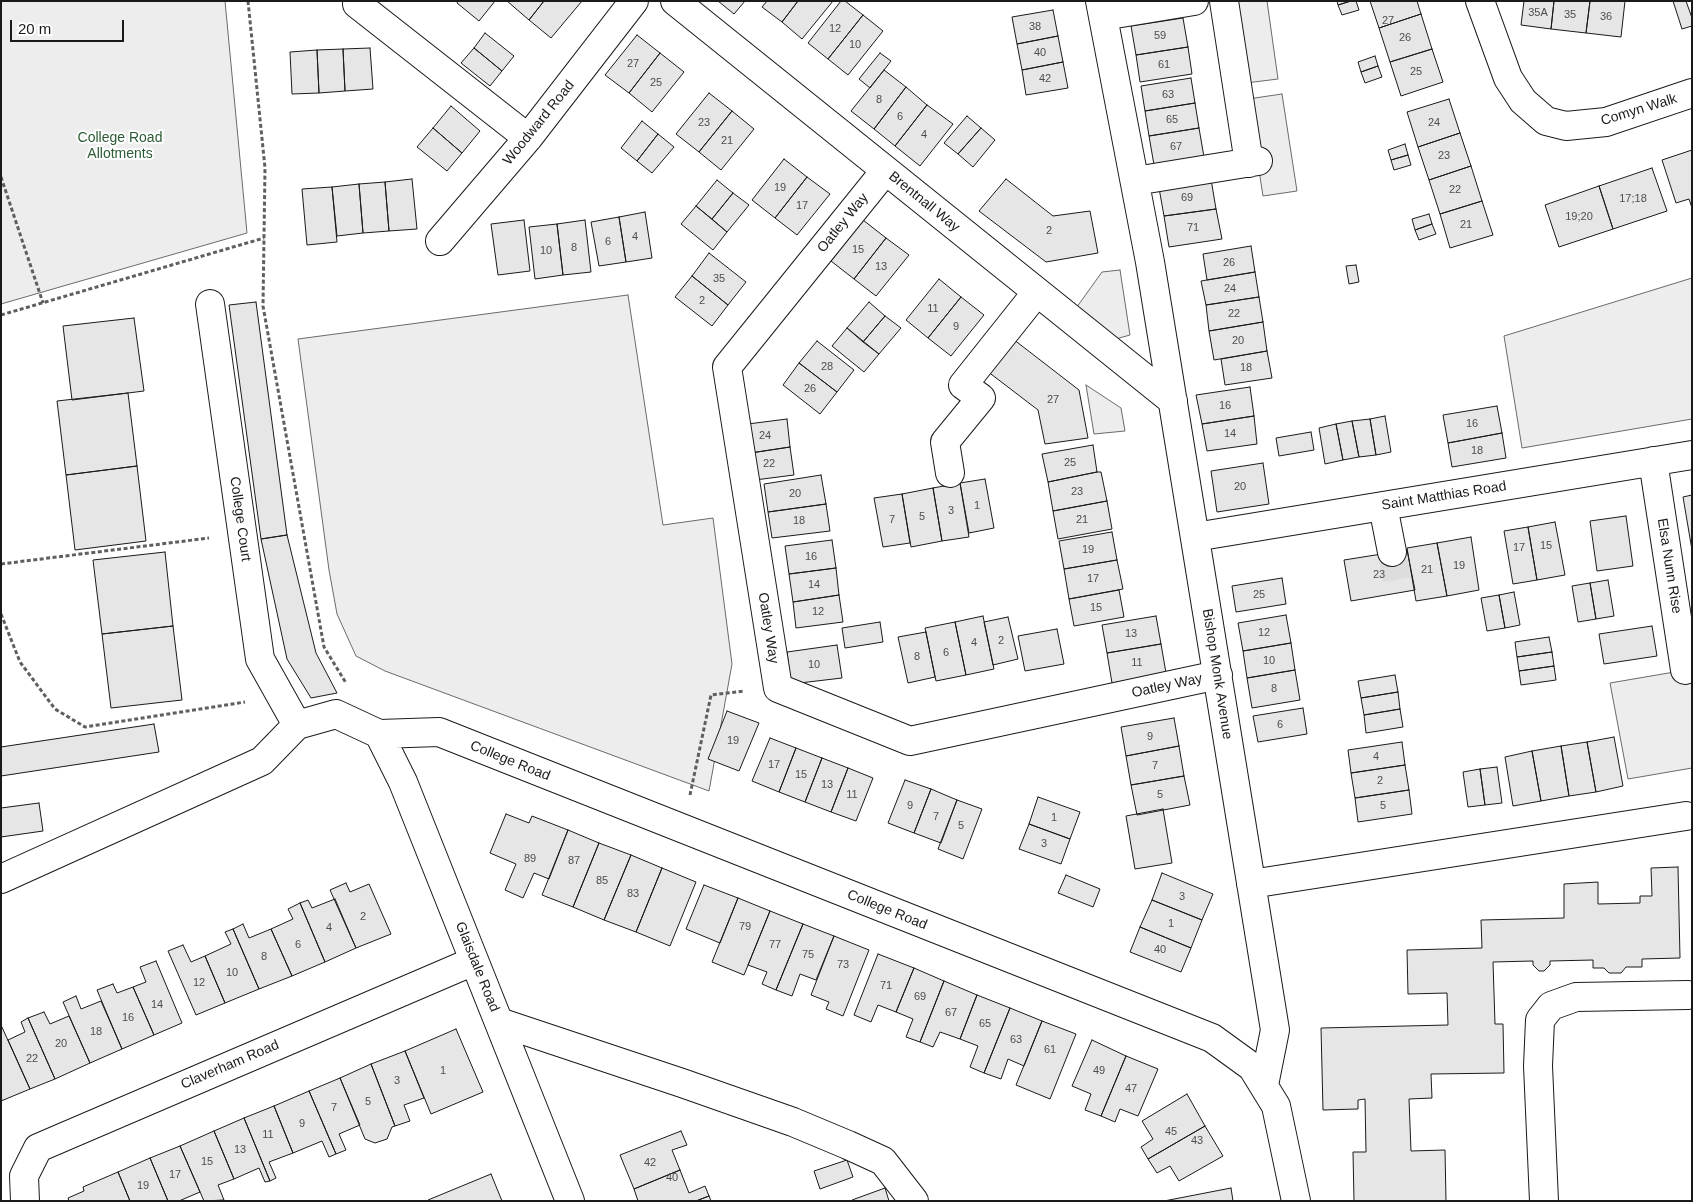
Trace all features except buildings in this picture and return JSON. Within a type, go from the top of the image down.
[{"type":"street","name":"Woodward Road","points":[[440,241],[528,138],[634,1]]},
{"type":"street","name":"Brentnall Way","points":[[675,1],[1173,401]]},
{"type":"street","points":[[1194,1],[1102,9],[1135,181],[1253,162],[1224,1]]},
{"type":"street","name":"Comyn Walk","points":[[1480,1],[1508,78],[1523,101],[1546,121],[1566,126],[1606,122],[1692,94]]},
{"type":"street","points":[[357,4],[528,138]]},
{"type":"street","name":"Oatley Way","points":[[885,171],[727,367],[778,688],[910,741],[1218,675]]},
{"type":"street","name":"Bishop Monk Avenue","points":[[1135,181],[1173,401],[1275,1030],[1264,1085]]},
{"type":"street","points":[[950,473],[945,442],[980,398],[963,385],[1037,292]]},
{"type":"street","name":"College Court","points":[[210,304],[260,659],[297,725]]},
{"type":"street","name":"Saint Matthias Road","points":[[1195,537],[1692,455]]},
{"type":"street","name":"Elsa Nunn Rise","points":[[1653,461],[1685,670]]},
{"type":"street","points":[[1383,506],[1392,552]]},
{"type":"street","points":[[1,879],[262,761],[297,725],[336,714],[379,734]]},
{"type":"street","name":"College Road","points":[[379,734],[438,732],[1212,1038],[1252,1067],[1276,1106],[1296,1201]]},
{"type":"street","name":"Glaisdale Road","points":[[379,734],[403,782],[570,1201]]},
{"type":"street","points":[[1251,884],[1686,816]]},
{"type":"street","name":"Claverham Road","points":[[25,1201],[24,1176],[38,1148],[474,961]]},
{"type":"street","points":[[1544,1201],[1538,1066],[1540,1020],[1551,1006],[1576,997],[1688,995]]},
{"type":"street","points":[[499,1022],[728,1099],[793,1122],[848,1145],[883,1161],[914,1201]]},
{"type":"path","points":[[248,1],[265,168],[263,306],[324,647],[349,686]]},
{"type":"path","points":[[1,177],[43,303]]},
{"type":"path","points":[[1,315],[264,238]]},
{"type":"path","points":[[1,564],[242,534]]},
{"type":"path","points":[[1,614],[20,662],[55,709],[85,727],[281,696]]},
{"type":"path","points":[[683,829],[711,695],[778,688]]},
{"type":"shaded area","name":"College Road Allotments","points":[[1,1],[225,1],[247,233],[1,304]]},
{"type":"shaded area","points":[[1234,1],[1267,1],[1278,79],[1246,83]]},
{"type":"shaded area","points":[[1282,94],[1297,191],[1263,196],[1248,99]]},
{"type":"shaded area","points":[[1120,270],[1130,335],[1112,340],[1074,311],[1102,272]]},
{"type":"shaded area","points":[[1692,278],[1692,419],[1522,448],[1504,336]]},
{"type":"shaded area","points":[[628,295],[663,525],[713,518],[732,664],[709,791],[385,671],[356,656],[337,614],[329,570],[298,339]]},
{"type":"shaded area","points":[[1086,385],[1121,408],[1125,431],[1094,434]]},
{"type":"shaded area","points":[[1692,669],[1692,768],[1628,779],[1610,683]]},
{"type":"tunnel","points":[[1392,552],[1399,592]]}]
